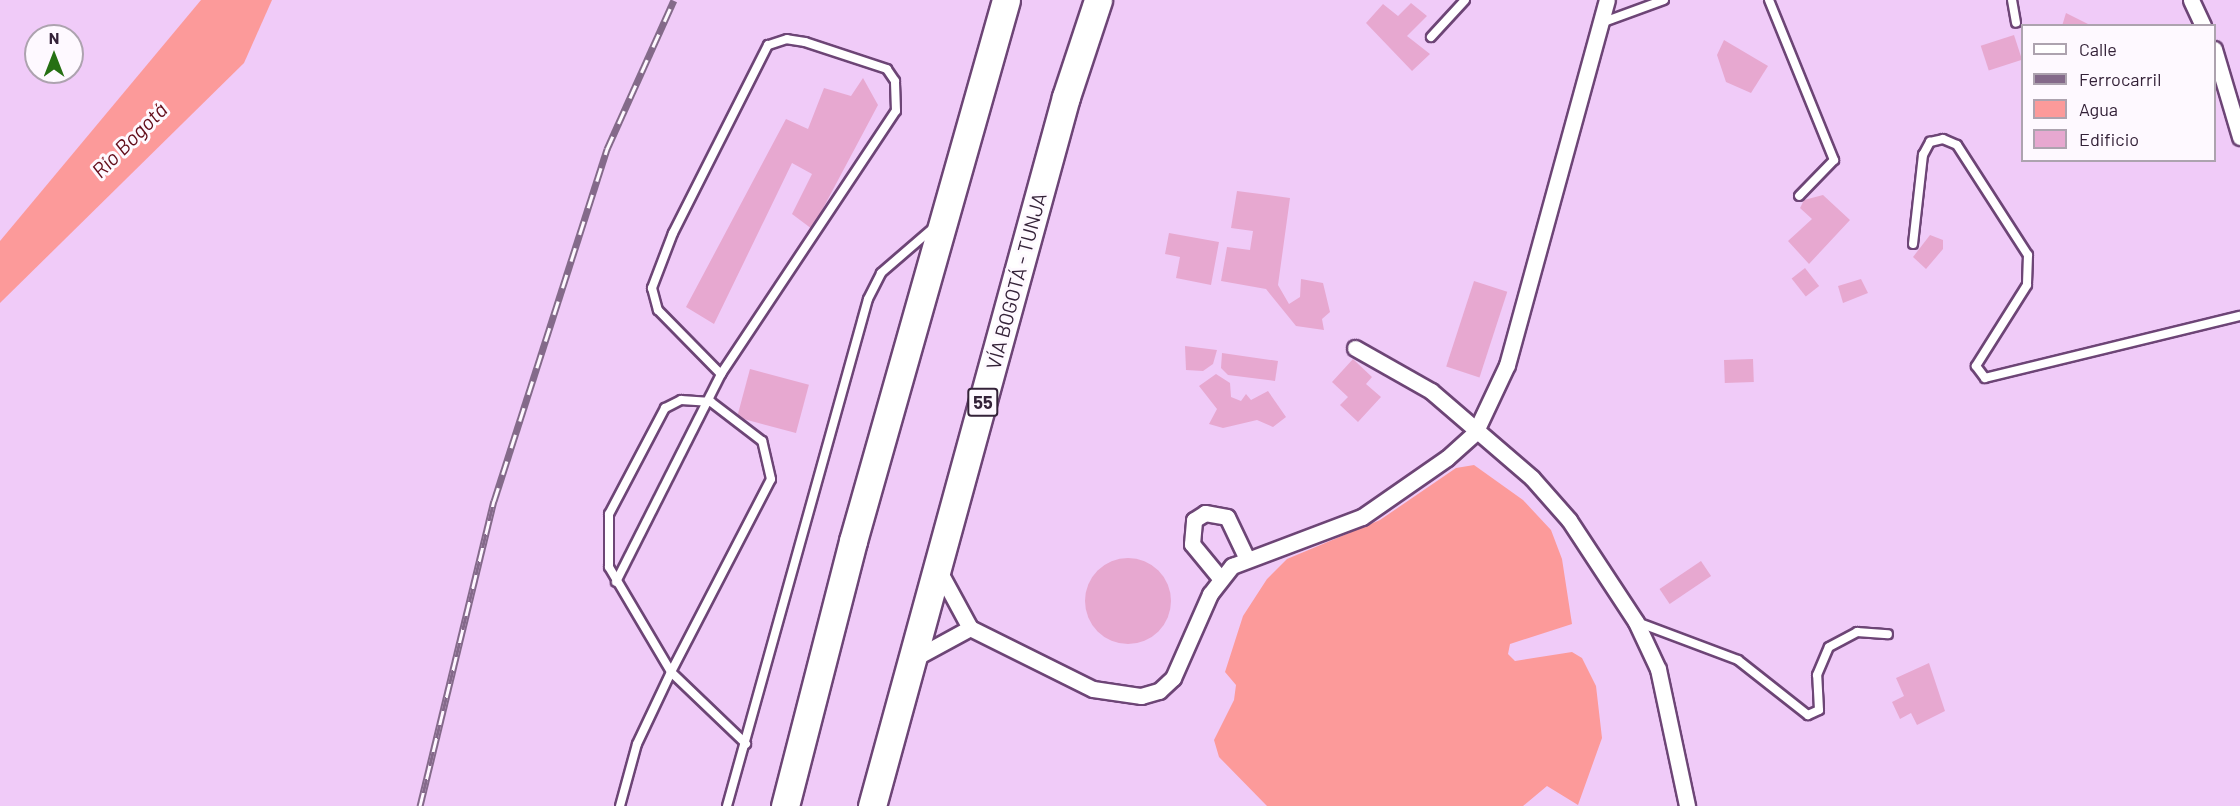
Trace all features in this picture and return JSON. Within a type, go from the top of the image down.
[{"type":"highway","points":[[785,806],[944,218],[1006,0]]},
{"type":"highway","name":"VÍA BOGOTÁ - TUNJA","points":[[872,806],[915,658],[1066,97],[1098,0]]},
{"type":"street","points":[[938,568],[970,628],[1094,689],[1141,696],[1159,691],[1173,678],[1220,578],[1247,559],[1387,503],[1475,433],[1507,365],[1607,0]]},
{"type":"street","points":[[2191,0],[2202,24]]},
{"type":"street","points":[[2216,56],[2240,137]]},
{"type":"street","points":[[1355,348],[1431,391],[1475,433],[1532,478],[1569,520],[1636,622],[1658,669],[1672,719],[1687,806]]},
{"type":"street","points":[[1220,578],[1192,544],[1194,520],[1205,513],[1227,517],[1247,559]]},
{"type":"street","points":[[915,658],[970,628]]},
{"type":"lane","points":[[1431,37],[1465,0]]},
{"type":"lane","points":[[1601,23],[1664,0]]},
{"type":"lane","points":[[1769,0],[1834,160],[1799,196]]},
{"type":"lane","points":[[2012,0],[2016,23]]},
{"type":"lane","points":[[616,582],[711,402],[721,374],[896,111],[895,81],[887,69],[805,42],[787,39],[768,45],[673,233],[652,288],[658,310],[721,374]]},
{"type":"lane","points":[[1913,244],[1923,154],[1930,142],[1943,139],[1957,145],[2028,255],[2026,285],[1976,366],[1985,378],[2240,316]]},
{"type":"lane","points":[[727,806],[868,298],[881,273],[944,218]]},
{"type":"lane","points":[[620,806],[637,744],[671,672],[771,479],[762,441],[711,402],[681,400],[665,408],[609,514],[605,541],[616,582],[671,672],[746,744]]},
{"type":"lane","points":[[1636,622],[1738,660],[1808,715],[1819,710],[1817,675],[1829,648],[1857,632],[1888,634]]},
{"type":"water","name":"Río Bogotá","points":[[201,0],[272,0],[244,63],[0,303],[0,241]]},
{"type":"water","points":[[1474,465],[1523,500],[1551,530],[1562,559],[1572,624],[1510,644],[1508,654],[1515,661],[1572,652],[1582,658],[1596,686],[1602,738],[1578,805],[1547,786],[1523,806],[1267,806],[1219,757],[1214,740],[1234,700],[1236,685],[1225,672],[1243,616],[1267,579],[1287,559],[1380,520],[1456,468]]},
{"type":"building","points":[[1411,3],[1427,16],[1407,36],[1430,54],[1412,71],[1366,23],[1383,4],[1398,16]]},
{"type":"building","points":[[2066,13],[2088,24],[2063,24]]},
{"type":"building","points":[[2014,35],[2021,60],[1989,71],[1981,46]]},
{"type":"building","points":[[1724,40],[1768,66],[1751,93],[1726,82],[1717,55]]},
{"type":"building","points":[[863,78],[878,105],[812,229],[792,214],[812,174],[792,163],[714,324],[686,307],[786,119],[808,129],[824,88],[851,96]]},
{"type":"building","points":[[1237,191],[1290,198],[1278,285],[1289,304],[1300,297],[1301,279],[1323,283],[1330,312],[1322,319],[1324,330],[1296,326],[1266,289],[1221,281],[1227,247],[1250,250],[1253,231],[1231,228]]},
{"type":"building","points":[[1823,195],[1850,220],[1809,264],[1788,241],[1812,219],[1800,208],[1804,200]]},
{"type":"building","points":[[1169,233],[1219,242],[1211,285],[1176,278],[1180,257],[1165,254]]},
{"type":"building","points":[[1930,235],[1943,240],[1943,249],[1926,269],[1913,257]]},
{"type":"building","points":[[1805,268],[1819,286],[1806,297],[1792,278]]},
{"type":"building","points":[[1861,279],[1868,293],[1843,303],[1838,286]]},
{"type":"building","points":[[1474,281],[1507,292],[1479,377],[1446,367]]},
{"type":"building","points":[[1185,346],[1217,350],[1213,364],[1203,371],[1186,370]]},
{"type":"building","points":[[1222,353],[1278,361],[1275,381],[1228,375],[1221,368]]},
{"type":"building","points":[[1353,359],[1372,377],[1366,384],[1381,397],[1358,422],[1340,405],[1348,397],[1332,382]]},
{"type":"building","points":[[1753,359],[1754,382],[1725,383],[1724,360]]},
{"type":"building","points":[[750,369],[809,385],[796,433],[737,417]]},
{"type":"building","points":[[1216,374],[1230,383],[1231,397],[1241,401],[1246,394],[1251,400],[1268,391],[1286,417],[1273,427],[1257,420],[1223,428],[1209,424],[1217,409],[1199,386]]},
{"type":"building","points":[[1120,558],[1136,558],[1159,570],[1168,584],[1171,601],[1168,618],[1159,632],[1136,644],[1120,644],[1104,637],[1092,625],[1085,609],[1085,593],[1092,577],[1104,565]]},
{"type":"building","points":[[1701,561],[1711,576],[1670,604],[1660,589]]},
{"type":"building","points":[[1929,663],[1945,711],[1917,725],[1911,713],[1900,719],[1892,702],[1904,696],[1896,678]]},
{"type":"railway","points":[[420,806],[494,501],[607,149],[674,0]]}]
